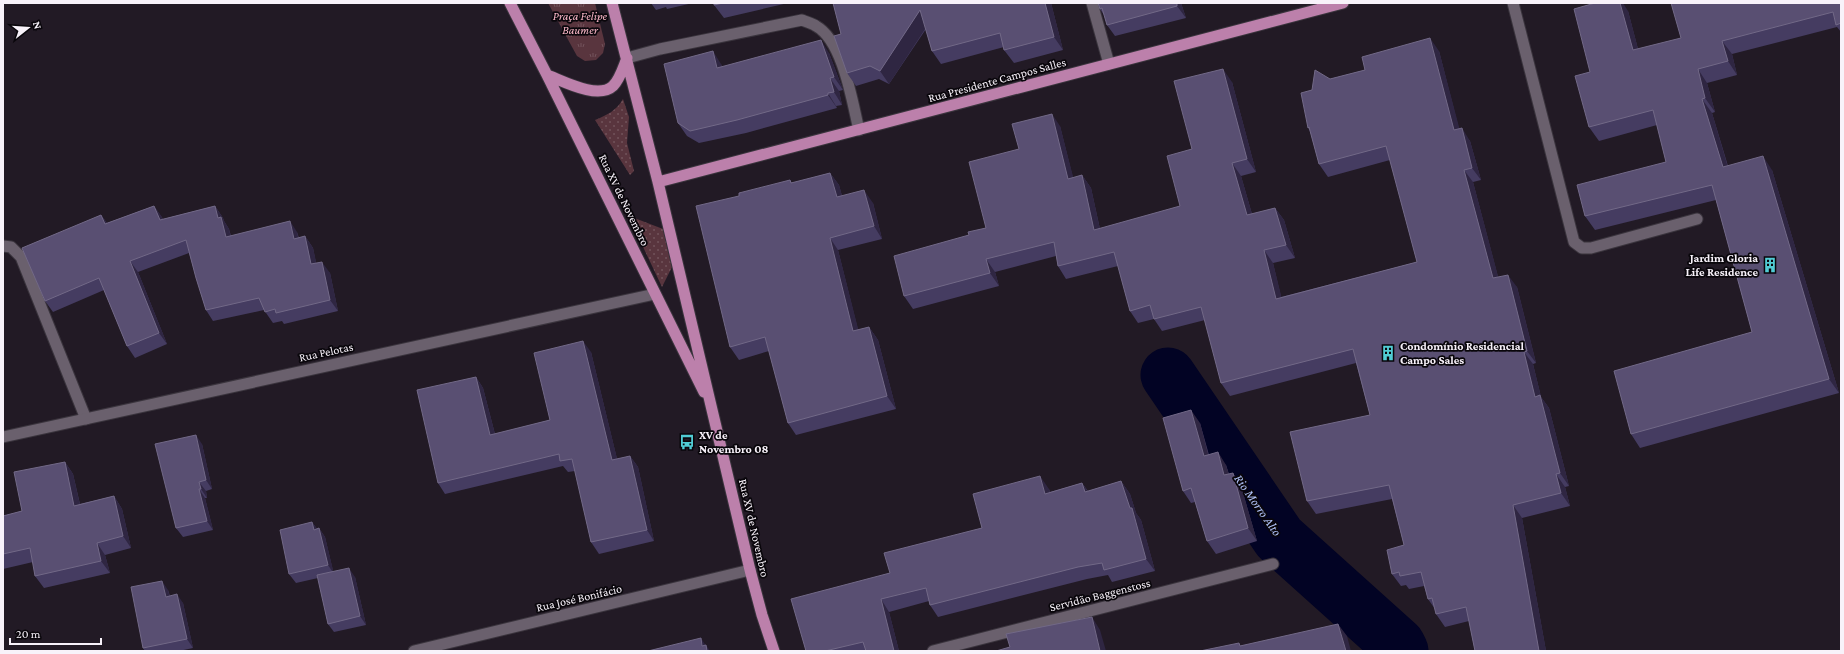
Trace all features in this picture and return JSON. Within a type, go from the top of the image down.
[{"type":"main road","name":"Rua XV de Novembro","points":[[510,3],[713,410]]},
{"type":"main road","name":"Rua XV de Novembro","points":[[612,3],[658,182],[750,570],[762,615],[774,651]]},
{"type":"main road","name":"Rua Presidente Campos Salles","points":[[658,182],[1343,3]]},
{"type":"main road","points":[[547,75],[581,88],[600,92],[612,87],[619,78],[627,58]]},
{"type":"street","points":[[1092,3],[1109,64]]},
{"type":"street","points":[[1513,3],[1574,242],[1582,248],[1591,248],[1697,220]]},
{"type":"street","points":[[627,58],[660,49],[802,20],[816,25],[822,30],[829,38],[837,52],[859,130]]},
{"type":"street","points":[[3,246],[10,247],[21,256],[86,418]]},
{"type":"street","name":"Rua Pelotas","points":[[3,437],[655,294]]},
{"type":"street","name":"Servidão Baggenstoss","points":[[933,651],[1273,564]]},
{"type":"street","name":"Rua José Bonifácio","points":[[414,651],[750,570]]},
{"type":"green space","name":"Praça Felipe Baumer","points":[[548,3],[595,3],[605,44],[603,53],[596,60],[585,61],[577,56]]},
{"type":"green space","points":[[623,99],[629,117],[627,143],[634,171],[630,175],[595,120],[611,112]]},
{"type":"green space","points":[[627,213],[637,219],[663,229],[672,267],[662,287]]},
{"type":"building","points":[[833,3],[1045,3],[1054,37],[1004,50],[1000,33],[932,51],[920,10],[880,71],[870,66],[847,73],[834,36],[841,34]]},
{"type":"building","points":[[1098,3],[1177,3],[1177,6],[1107,25],[1102,8],[1100,9]]},
{"type":"building","points":[[1595,3],[1620,3],[1633,50],[1681,38],[1671,3],[1841,3],[1841,23],[1836,25],[1833,12],[1722,41],[1728,61],[1698,69],[1705,98],[1702,99],[1723,167],[1763,156],[1829,379],[1631,434],[1614,371],[1752,332],[1712,185],[1585,216],[1577,185],[1666,162],[1653,110],[1589,127],[1575,76],[1590,72],[1574,9]]},
{"type":"building","points":[[1430,38],[1454,130],[1462,128],[1472,168],[1464,170],[1493,278],[1508,275],[1527,351],[1524,352],[1535,397],[1540,395],[1560,473],[1556,474],[1561,493],[1513,505],[1539,651],[1475,651],[1466,607],[1436,614],[1432,598],[1428,599],[1421,572],[1400,576],[1399,572],[1392,574],[1387,550],[1404,545],[1389,485],[1307,501],[1290,432],[1370,415],[1353,349],[1221,383],[1201,307],[1154,319],[1150,305],[1130,311],[1114,252],[1058,266],[1054,242],[986,259],[990,273],[904,296],[894,256],[969,235],[968,232],[986,228],[969,162],[1019,149],[1012,124],[1052,114],[1068,179],[1082,175],[1094,230],[1180,206],[1167,156],[1192,149],[1174,81],[1223,69],[1247,159],[1232,163],[1247,215],[1275,208],[1286,245],[1264,250],[1276,299],[1417,262],[1386,146],[1319,164],[1309,127],[1308,128],[1301,93],[1312,90],[1315,70],[1330,79],[1365,70],[1362,57]]},
{"type":"building","points":[[821,40],[834,77],[830,78],[834,92],[828,93],[828,95],[737,120],[690,131],[678,123],[664,64],[713,51],[717,68]]},
{"type":"building","points":[[830,173],[837,197],[864,190],[874,226],[830,238],[853,331],[869,327],[887,396],[788,423],[765,337],[730,347],[696,206],[739,196],[739,193],[790,180],[791,183]]},
{"type":"building","points":[[154,206],[160,220],[215,206],[218,218],[221,217],[226,237],[290,221],[294,239],[305,236],[311,264],[322,262],[330,300],[276,313],[275,309],[265,312],[259,298],[206,310],[186,240],[130,261],[159,333],[127,346],[99,278],[45,301],[22,248],[101,215],[105,224]]},
{"type":"building","points":[[583,341],[612,460],[630,456],[647,530],[591,542],[572,459],[560,461],[559,454],[438,483],[417,390],[476,377],[490,435],[550,420],[534,353]]},
{"type":"building","points":[[1191,410],[1204,456],[1218,452],[1224,475],[1233,473],[1248,528],[1207,541],[1191,488],[1183,491],[1163,418]]},
{"type":"building","points":[[196,435],[206,480],[199,482],[201,489],[199,489],[207,521],[176,528],[155,444]]},
{"type":"building","points":[[65,462],[74,506],[114,496],[123,536],[97,543],[101,561],[35,576],[30,548],[3,554],[3,516],[22,511],[14,472]]},
{"type":"building","points":[[1040,476],[1045,494],[1082,483],[1085,492],[1121,481],[1130,508],[1132,508],[1146,559],[1104,570],[1102,563],[1078,567],[930,605],[926,588],[881,599],[894,651],[866,651],[863,642],[825,651],[806,651],[791,599],[890,573],[884,553],[982,528],[973,494]]},
{"type":"building","points":[[312,522],[314,530],[319,528],[328,565],[289,574],[280,530]]},
{"type":"building","points":[[349,568],[360,616],[328,624],[317,575]]},
{"type":"building","points":[[162,581],[166,597],[177,594],[187,639],[143,648],[131,587]]},
{"type":"building","points":[[1092,617],[1100,651],[996,651],[1010,647],[1006,634]]},
{"type":"building","points":[[1338,624],[1346,651],[1200,651],[1239,643],[1240,646]]},
{"type":"building","points":[[701,638],[702,646],[706,645],[707,651],[648,651]]},
{"type":"waterway","name":"Rio Morro Alto","points":[[1168,375],[1279,538],[1398,645],[1401,651]]},
{"type":"place","name":"Jardim Gloria Life Residence","points":[[1770,265]]},
{"type":"place","name":"Condomínio Residencial Campo Sales","points":[[1388,353]]},
{"type":"place","name":"XV de Novembro 08","points":[[687,442]]}]
